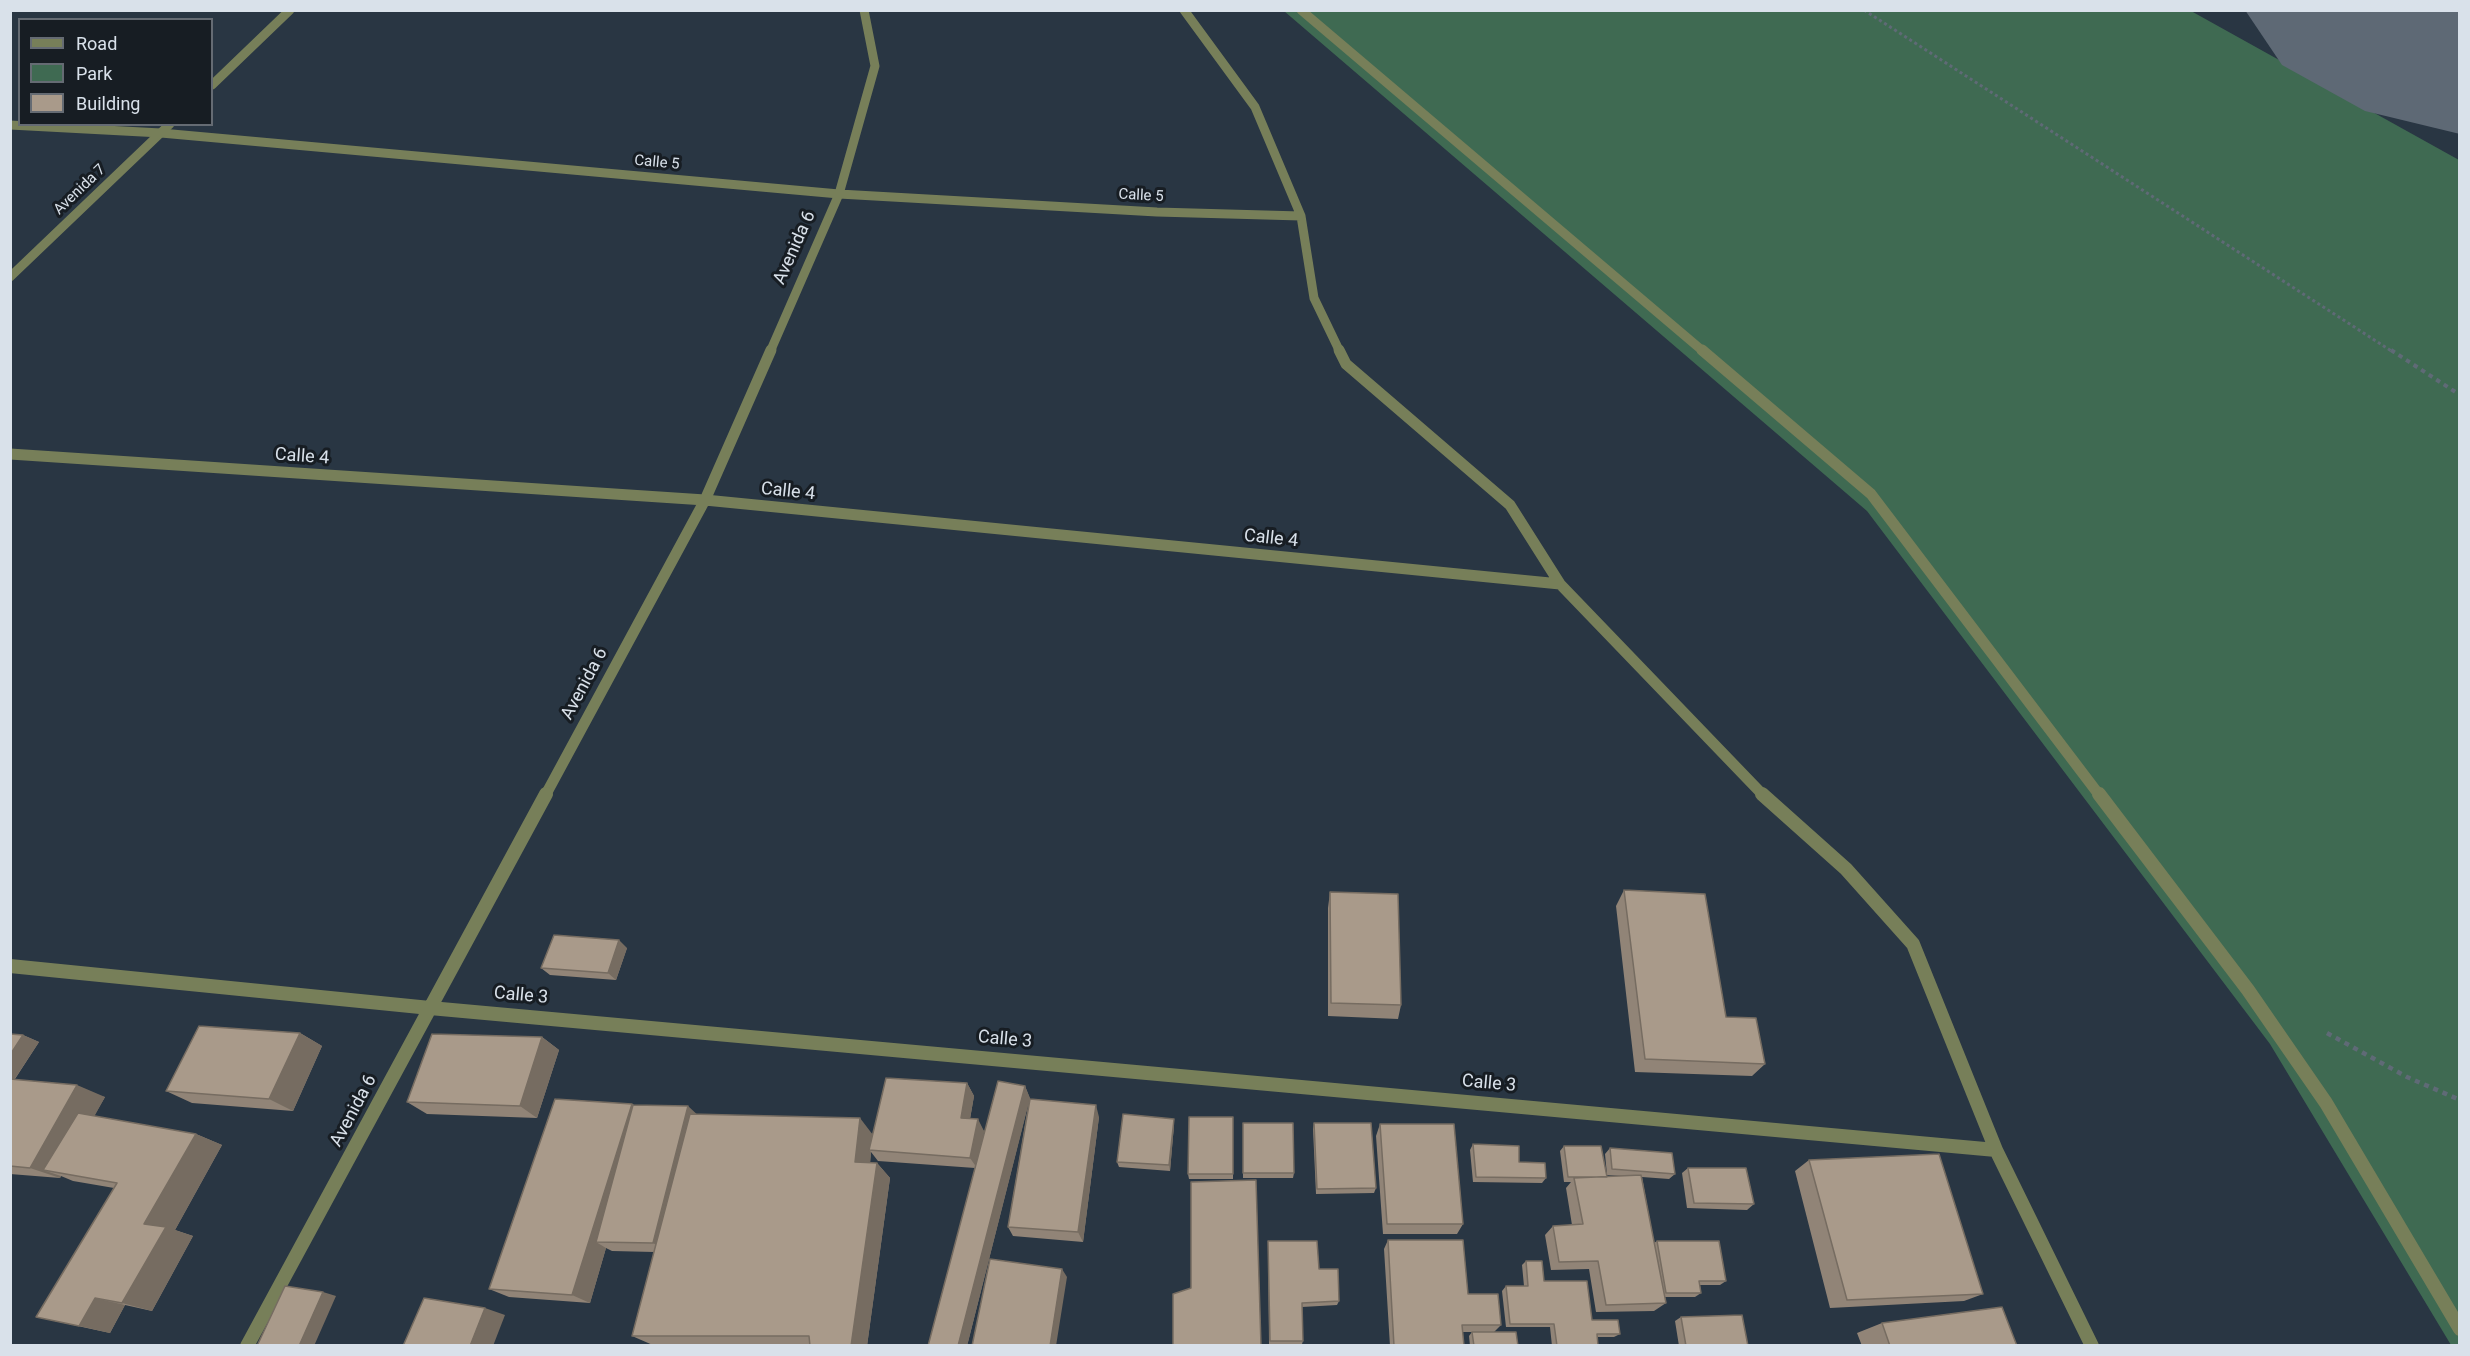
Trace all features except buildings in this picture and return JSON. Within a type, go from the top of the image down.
[{"type":"street","points":[[213,84],[290,10]]},
{"type":"street","name":"Avenida 6","points":[[247,1346],[705,500],[839,194],[875,66],[864,10]]},
{"type":"street","points":[[1184,10],[1255,107],[1301,216],[1314,298],[1346,364],[1510,505],[1560,584],[1768,800],[1846,870],[1913,944],[1996,1150],[2092,1346]]},
{"type":"street","points":[[1301,10],[1871,494],[2248,990],[2326,1103],[2460,1329]]},
{"type":"street","name":"Calle 5","points":[[29,126],[161,133],[839,194],[1157,212],[1301,216]]},
{"type":"street","name":"Avenida 7","points":[[10,277],[168,126]]},
{"type":"street","name":"Calle 4","points":[[10,454],[705,500],[1560,584]]},
{"type":"street","name":"Calle 3","points":[[10,966],[430,1008],[1996,1150]]},
{"type":"path","points":[[1864,10],[2460,395]]},
{"type":"path","points":[[2318,1028],[2407,1077],[2460,1100]]},
{"type":"green space","points":[[1284,11],[2191,11],[2459,160],[2459,1345],[2451,1345],[2270,1044],[1867,511]]},
{"type":"runway","points":[[2374,10],[2460,54]]}]
